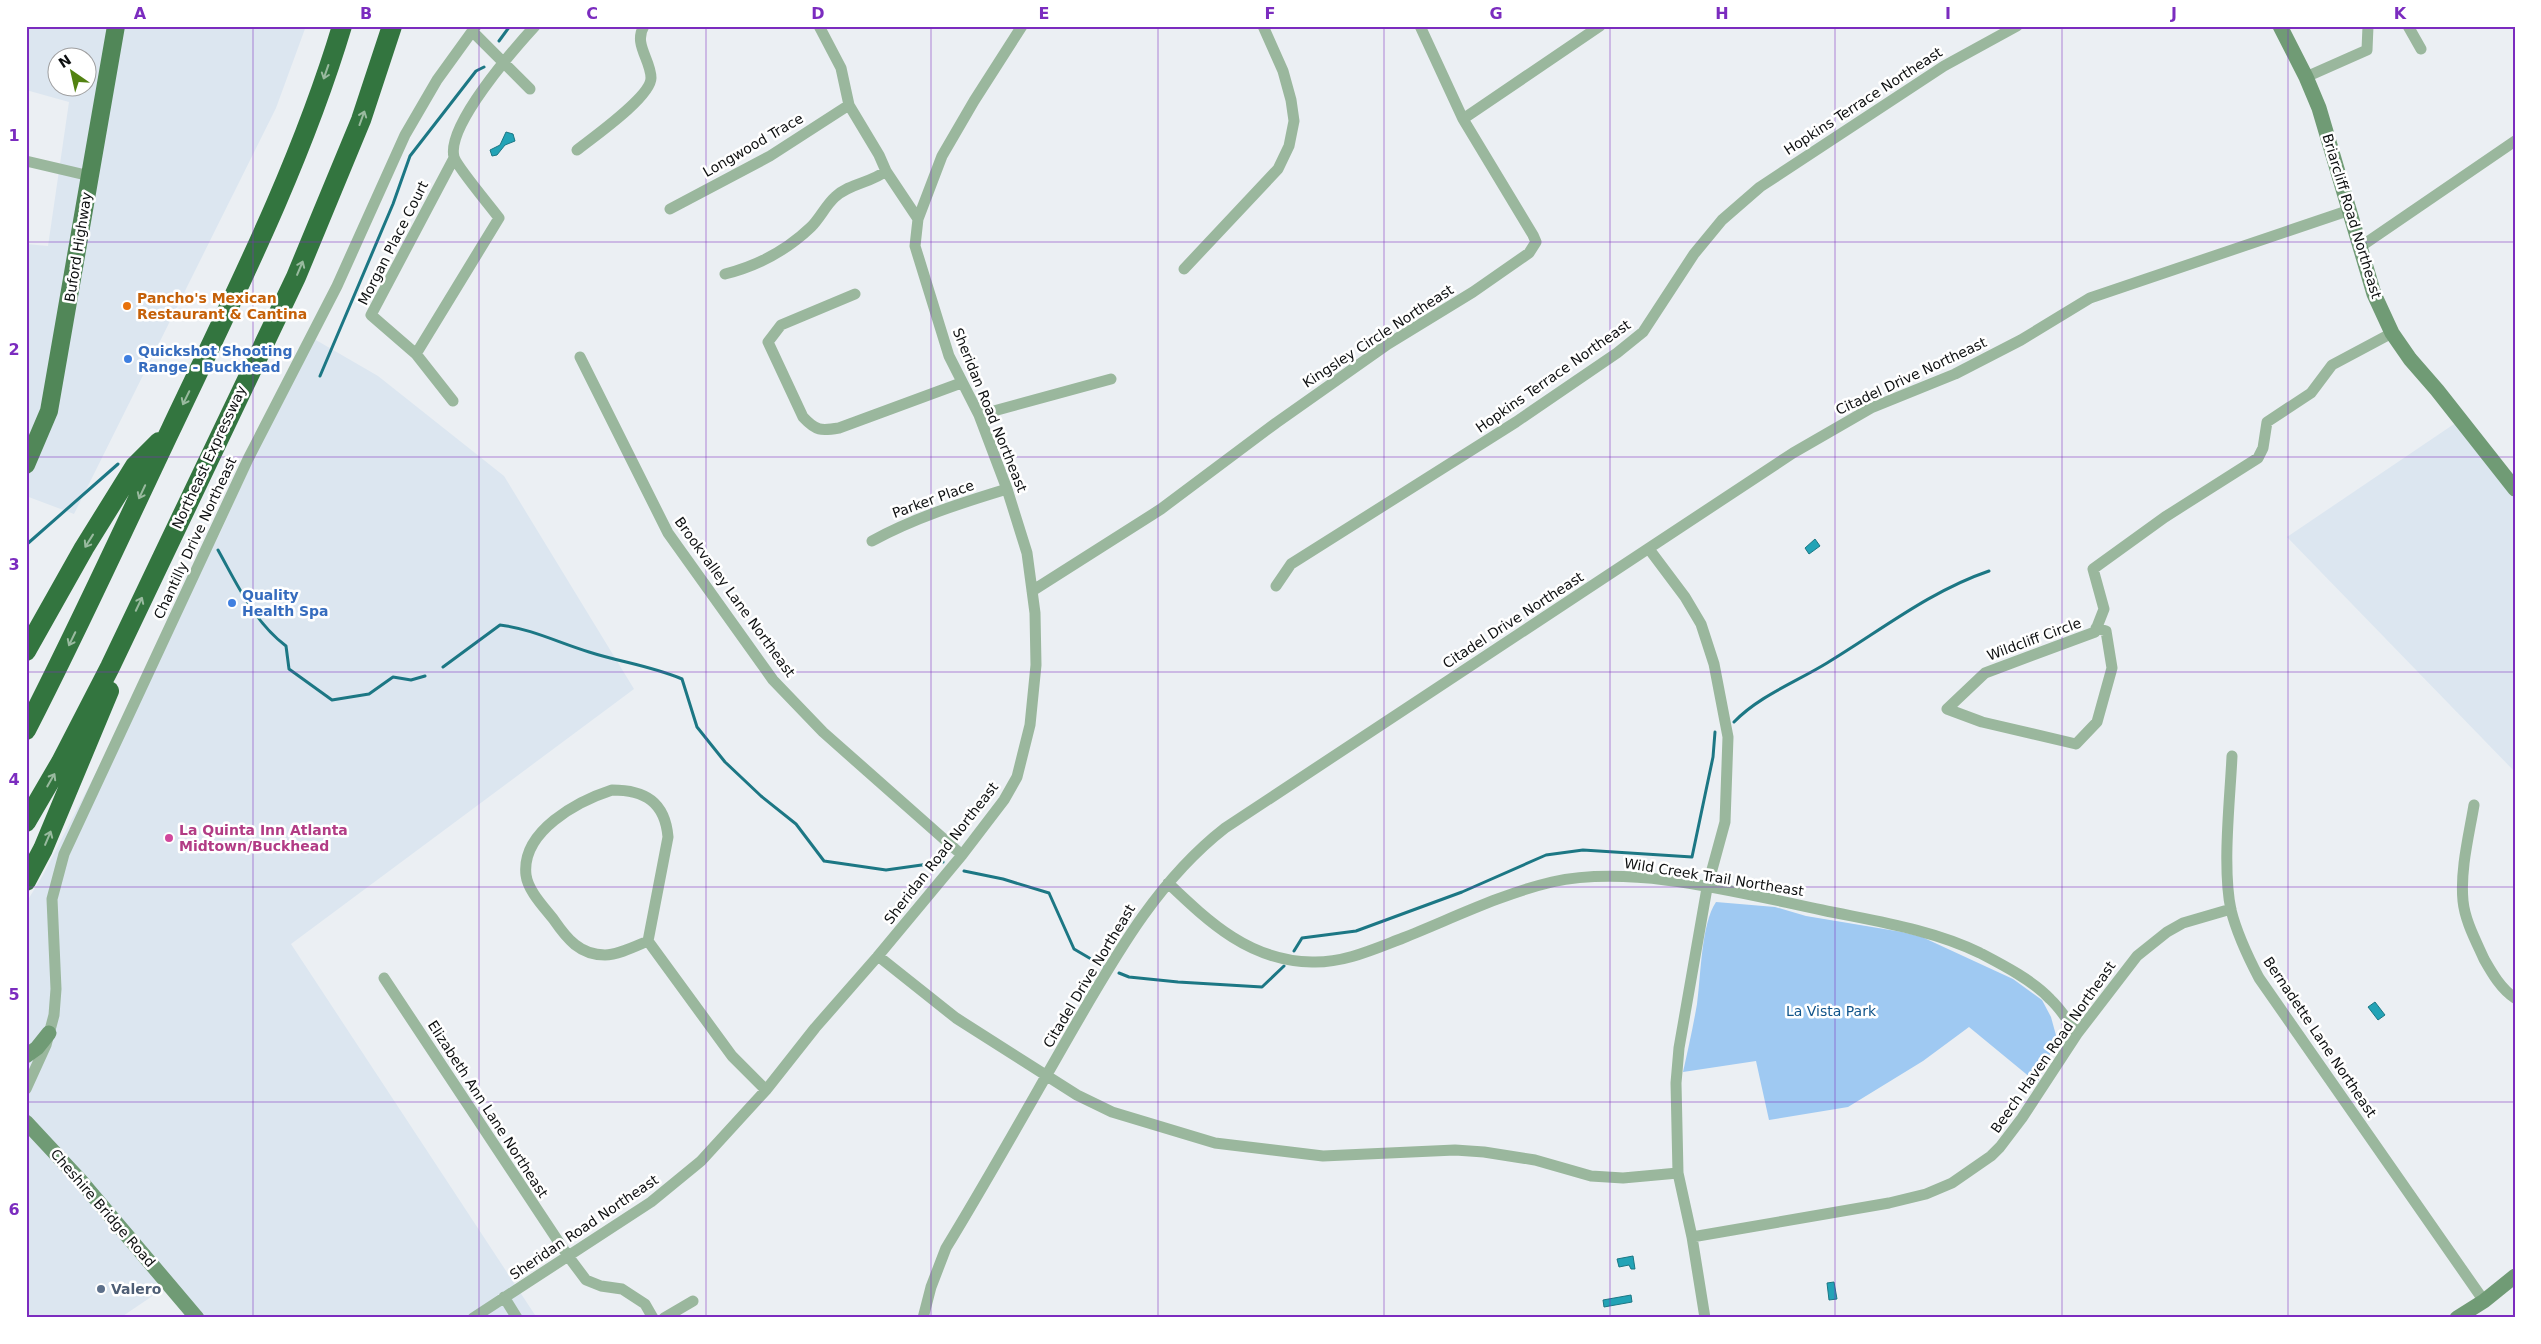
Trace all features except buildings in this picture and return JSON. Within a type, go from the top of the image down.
[{"type":"highway","points":[[26,730],[84,616],[251,260],[285,182],[342,26]]},
{"type":"highway","name":"Northeast Expressway","points":[[26,822],[61,762],[128,628],[296,277],[361,120],[392,26]]},
{"type":"highway","points":[[26,651],[84,548],[135,466],[170,432]]},
{"type":"highway","points":[[26,881],[43,849],[104,707],[128,628]]},
{"type":"main road","name":"Buford Highway","points":[[26,465],[49,411],[116,26]]},
{"type":"main road","name":"Briarcliff Road Northeast","points":[[2280,26],[2306,77],[2319,108],[2374,294],[2392,333],[2515,489]]},
{"type":"main road","points":[[26,1056],[37,1048],[50,1034]]},
{"type":"main road","name":"Cheshire Bridge Road","points":[[26,1122],[80,1180],[197,1318]]},
{"type":"main road","points":[[2457,1318],[2484,1301],[2515,1276]]},
{"type":"street","name":"Morgan Place Court","points":[[453,401],[416,354],[371,314],[454,158],[453,143],[462,122],[502,62],[535,26]]},
{"type":"street","points":[[577,150],[634,103],[647,89],[651,79],[641,45],[640,32],[644,26]]},
{"type":"street","points":[[819,26],[841,68],[849,105],[879,155],[886,171],[918,219]]},
{"type":"street","name":"Sheridan Road Northeast","points":[[472,1318],[667,1191],[701,1161],[766,1090],[814,1028],[878,956],[962,855],[1004,800],[1017,778],[1030,725],[1036,665],[1028,553],[1007,489],[979,415],[949,356],[915,246],[918,219],[942,156],[974,101],[1022,26]]},
{"type":"street","points":[[1184,269],[1278,169],[1289,146],[1294,121],[1291,100],[1283,71],[1263,26]]},
{"type":"street","name":"Kingsley Circle Northeast","points":[[1032,591],[1080,563],[1161,509],[1308,400],[1388,344],[1473,292],[1529,253],[1536,242],[1533,235],[1463,119],[1420,26]]},
{"type":"street","points":[[1463,119],[1600,26]]},
{"type":"street","name":"Hopkins Terrace Northeast","points":[[1276,586],[1291,564],[1516,422],[1617,353],[1643,332],[1699,247],[1722,220],[1760,187],[1944,66],[2017,26]]},
{"type":"street","points":[[2306,77],[2367,50],[2368,26]]},
{"type":"street","points":[[2408,26],[2421,48]]},
{"type":"street","points":[[474,28],[502,62],[530,89]]},
{"type":"street","name":"Chantilly Drive Northeast","points":[[26,1089],[50,1034],[56,989],[52,899],[64,854],[248,459],[337,286],[404,135],[437,80],[474,28]]},
{"type":"street","name":"Longwood Trace","points":[[670,209],[770,156],[849,105]]},
{"type":"street","points":[[2360,247],[2515,141]]},
{"type":"street","points":[[416,354],[500,218],[454,158]]},
{"type":"street","points":[[26,161],[90,176]]},
{"type":"street","points":[[725,274],[747,267],[781,251],[812,226],[835,197],[851,186],[880,176],[886,171]]},
{"type":"street","name":"Citadel Drive Northeast","points":[[923,1318],[933,1281],[946,1248],[1130,933],[1168,882],[1204,845],[1225,828],[1793,453],[1872,408],[1955,374],[2021,340],[2090,298],[2350,210]]},
{"type":"street","points":[[855,294],[781,325],[768,342],[803,417],[812,428],[824,430],[839,428],[961,382]]},
{"type":"street","points":[[2096,628],[2104,609],[2093,569],[2165,517],[2258,458],[2264,448],[2267,422],[2311,393],[2332,365],[2392,333]]},
{"type":"street","name":"Brookvalley Lane Northeast","points":[[580,357],[668,533],[773,680],[823,732],[962,855]]},
{"type":"street","points":[[979,415],[1111,379]]},
{"type":"street","name":"Parker Place","points":[[872,541],[892,530],[941,510],[1007,489]]},
{"type":"street","points":[[1649,549],[1701,624],[1714,664],[1728,730],[1725,822],[1707,888],[1679,1048],[1676,1083],[1678,1173],[1692,1237],[1706,1318]]},
{"type":"street","name":"Wildcliff Circle","points":[[2096,628],[2106,631],[2112,668],[2096,722],[2076,744],[1982,722],[1947,709],[1985,673],[2095,632],[2096,628]]},
{"type":"street","name":"Bernadette Lane Northeast","points":[[2232,756],[2228,869],[2231,910],[2248,956],[2259,978],[2484,1301]]},
{"type":"street","points":[[648,942],[606,955],[589,953],[576,947],[565,936],[530,887],[526,876],[526,862],[532,846],[541,832],[562,814],[591,797],[612,790],[632,790],[646,796],[660,810],[667,824],[666,850],[648,942],[732,1056],[766,1090]]},
{"type":"street","points":[[2474,805],[2463,880],[2463,901],[2476,942],[2490,970],[2508,994],[2515,998]]},
{"type":"street","name":"Wild Creek Trail Northeast","points":[[1168,882],[1215,927],[1242,944],[1286,958],[1313,962],[1360,954],[1518,892],[1575,878],[1604,875],[1707,888],[1886,923],[1953,942],[1980,953],[2040,989],[2051,999],[2077,1034]]},
{"type":"street","name":"Beech Haven Road Northeast","points":[[1692,1237],[1889,1203],[1926,1194],[1952,1183],[1991,1156],[2000,1147],[2022,1118],[2077,1034],[2127,968],[2152,942],[2183,923],[2231,910]]},
{"type":"street","points":[[878,956],[956,1018],[1077,1095],[1112,1112],[1215,1143],[1323,1156],[1455,1150],[1484,1152],[1535,1160],[1591,1176],[1622,1178],[1678,1173]]},
{"type":"street","name":"Elizabeth Ann Lane Northeast","points":[[384,978],[568,1256],[586,1280],[601,1286],[622,1289],[645,1304],[653,1318]]},
{"type":"street","points":[[504,1297],[517,1318]]},
{"type":"street","points":[[664,1318],[693,1301]]},
{"type":"shaded area","points":[[26,26],[306,26],[276,108],[74,514],[26,496],[26,244],[48,246],[69,102],[55,98],[98,98],[98,48],[48,48],[48,96],[26,90]]},
{"type":"shaded area","points":[[506,132],[513,134],[515,141],[505,145],[497,155],[492,156],[490,150],[500,145]]},
{"type":"shaded area","points":[[309,336],[378,376],[504,476],[634,689],[291,944],[537,1318],[201,1318],[173,1282],[120,1318],[26,1318],[26,903],[43,875],[220,533]]},
{"type":"shaded area","points":[[2460,420],[2515,483],[2515,772],[2287,537]]},
{"type":"shaded area","points":[[1815,539],[1820,546],[1809,554],[1805,548]]},
{"type":"shaded area","points":[[2375,1002],[2385,1015],[2378,1020],[2368,1007]]},
{"type":"shaded area","points":[[1633,1256],[1635,1269],[1631,1269],[1629,1265],[1619,1267],[1617,1259]]},
{"type":"shaded area","points":[[1834,1282],[1837,1299],[1829,1300],[1827,1283]]},
{"type":"shaded area","points":[[1631,1295],[1632,1302],[1604,1307],[1603,1300]]},
{"type":"green space","name":"La Vista Park","points":[[1716,902],[1775,907],[1806,916],[1922,937],[2013,979],[2042,1000],[2051,1017],[2057,1039],[2037,1083],[1969,1027],[1923,1061],[1848,1107],[1769,1120],[1756,1061],[1683,1072],[1697,1004],[1704,937],[1707,923]]},
{"type":"waterway","points":[[499,41],[510,26]]},
{"type":"waterway","points":[[320,376],[393,204],[410,156],[476,71],[484,67]]},
{"type":"waterway","points":[[26,545],[118,464]]},
{"type":"waterway","points":[[218,550],[255,614],[286,646],[289,669],[332,700],[369,694],[393,677],[411,680],[425,676]]},
{"type":"waterway","points":[[1734,722],[1766,697],[1827,663],[1926,600],[1967,579],[1989,571]]},
{"type":"waterway","points":[[443,667],[500,625],[534,633],[589,652],[682,679],[697,727],[725,762],[761,796],[796,824],[824,861],[886,870],[943,862]]},
{"type":"waterway","points":[[1294,951],[1302,938],[1356,931],[1462,892],[1546,855],[1583,850],[1692,857],[1713,757],[1715,732]]},
{"type":"waterway","points":[[964,871],[1003,879],[1049,893],[1074,949],[1103,966]]},
{"type":"waterway","points":[[1119,973],[1129,977],[1178,982],[1262,987],[1284,966]]},
{"type":"place","name":"Pancho's Mexican Restaurant & Cantina","points":[[127,306]]},
{"type":"place","name":"Quickshot Shooting Range - Buckhead","points":[[128,359]]},
{"type":"place","name":"Quality Health Spa","points":[[232,603]]},
{"type":"place","name":"La Quinta Inn Atlanta Midtown/Buckhead","points":[[169,838]]},
{"type":"place","name":"Valero","points":[[101,1289]]}]
